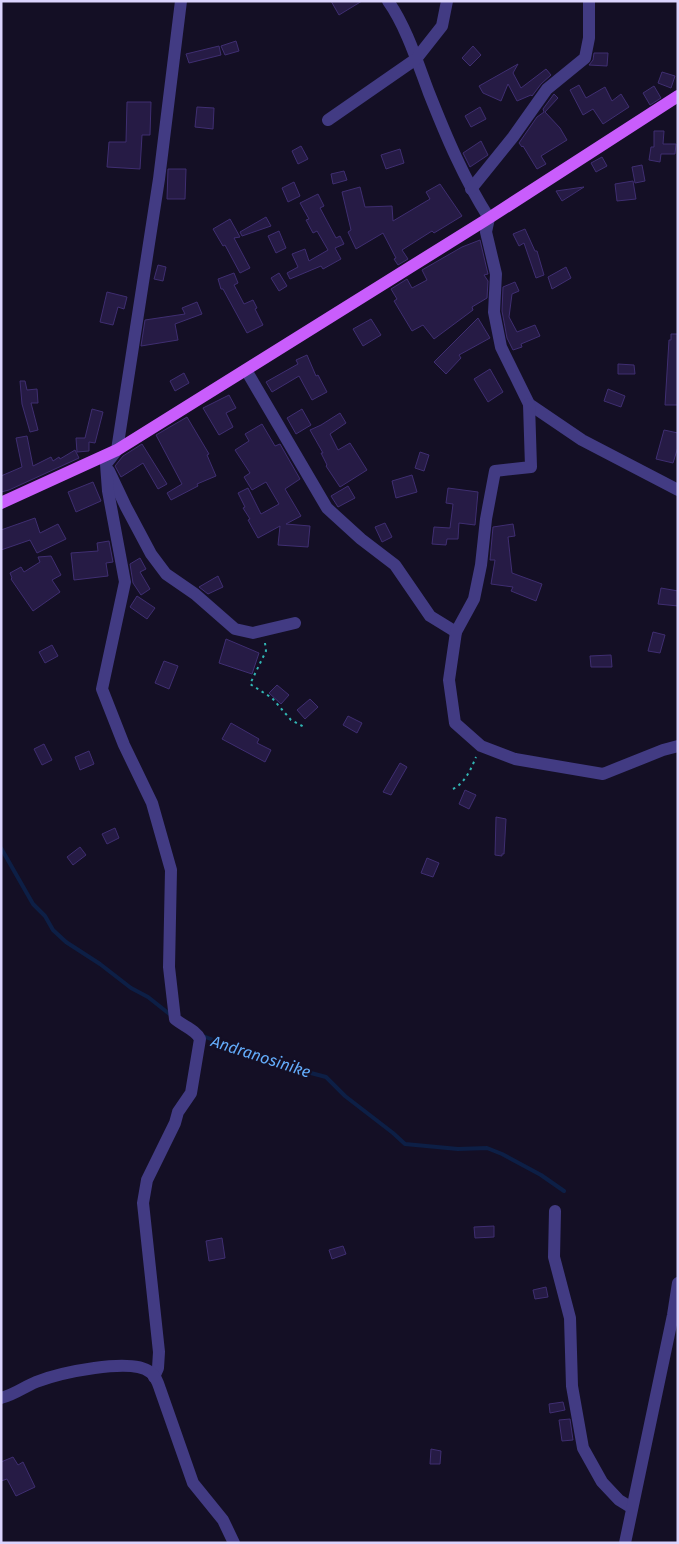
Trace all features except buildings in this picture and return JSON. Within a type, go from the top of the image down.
[{"type":"main road","points":[[1,503],[117,450],[489,218],[678,96]]},
{"type":"street","points":[[154,1377],[158,1368],[159,1352],[144,1216],[145,1188],[175,1123],[178,1112],[191,1093],[200,1039],[198,1034],[175,1019],[169,967],[171,870],[152,803],[124,745],[102,689],[125,582],[108,491],[106,464],[117,450],[158,179],[182,1]]},
{"type":"street","points":[[388,1],[394,9],[471,189],[489,218],[486,232],[496,274],[494,312],[501,347],[529,404],[531,467],[495,471],[474,599],[456,632],[449,680],[455,723],[481,746],[515,759],[603,774],[678,746]]},
{"type":"street","points":[[328,120],[416,59],[442,26],[447,1]]},
{"type":"street","points":[[471,189],[513,137],[547,89],[585,58],[589,38],[590,1]]},
{"type":"street","points":[[246,370],[327,508],[361,539],[395,565],[430,616],[456,632]]},
{"type":"street","points":[[529,404],[582,440],[678,490]]},
{"type":"street","points":[[106,464],[151,554],[166,574],[195,594],[235,629],[253,633],[295,622]]},
{"type":"street","points":[[555,1211],[554,1257],[570,1318],[572,1386],[583,1448],[609,1491],[632,1508]]},
{"type":"street","points":[[625,1543],[678,1283]]},
{"type":"street","points":[[1,1398],[40,1381],[112,1366],[140,1367],[150,1372],[160,1389],[193,1483],[223,1520],[234,1543]]},
{"type":"path","points":[[253,633],[266,644],[266,651],[250,684],[272,698],[291,720],[306,728]]},
{"type":"path","points":[[453,789],[459,786],[471,768],[481,746]]},
{"type":"waterway","name":"Andranosinike","points":[[1,848],[33,904],[45,916],[53,930],[66,942],[100,964],[131,988],[148,997],[172,1016]]},
{"type":"waterway","name":"Andranosinike","points":[[203,1036],[249,1054],[276,1060],[292,1068],[326,1077],[345,1096],[405,1144],[458,1149],[487,1148],[541,1175],[564,1191]]}]
